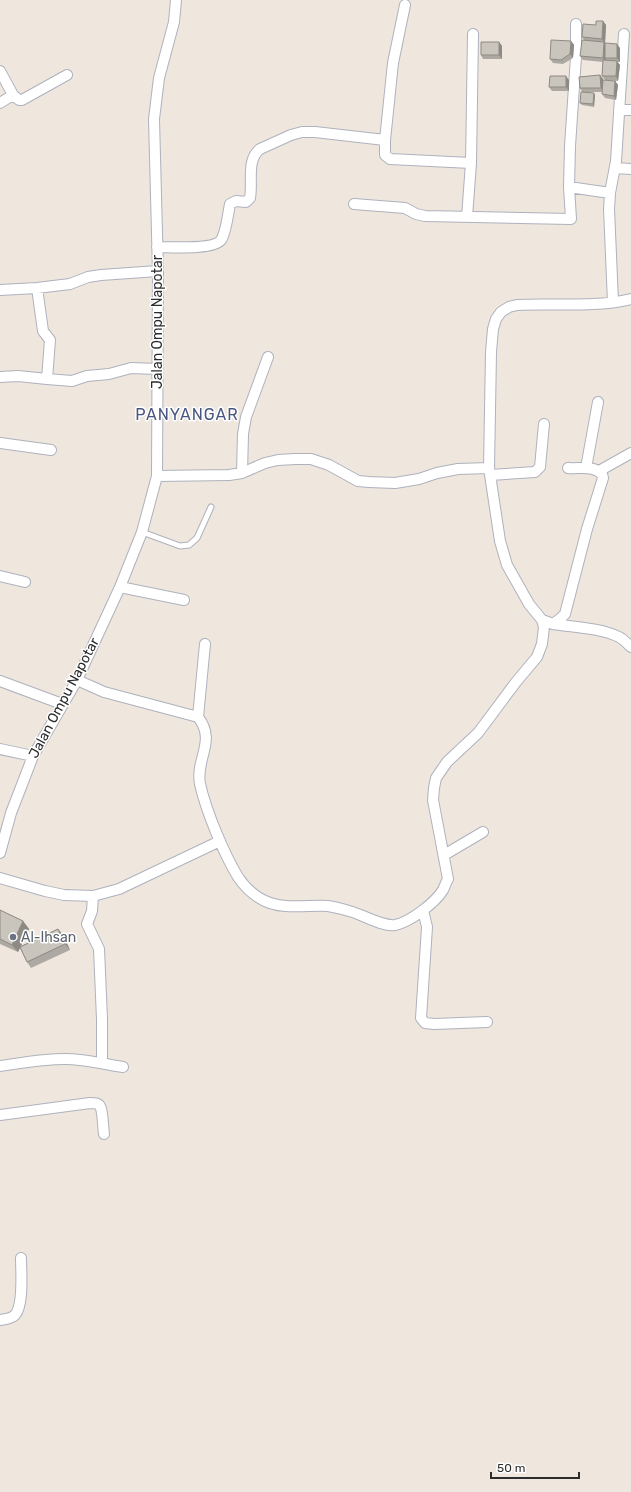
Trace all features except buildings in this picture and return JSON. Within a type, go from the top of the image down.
[{"type":"street","name":"Jalan Ompu Napotar","points":[[0,853],[11,813],[32,756],[77,680],[120,587],[142,532],[157,476],[158,271],[154,119],[159,78],[174,22],[176,0]]},
{"type":"street","points":[[405,5],[393,63],[385,140],[385,155],[390,159],[471,163]]},
{"type":"street","points":[[354,204],[405,208],[416,214],[426,216],[570,220],[569,187],[576,24]]},
{"type":"street","points":[[467,217],[471,163],[473,34]]},
{"type":"street","points":[[613,302],[609,209],[610,193],[616,168],[619,110],[627,49],[624,34]]},
{"type":"street","points":[[0,71],[12,95],[19,100],[22,100],[67,75]]},
{"type":"street","points":[[0,103],[12,95]]},
{"type":"street","points":[[619,110],[631,110]]},
{"type":"street","points":[[157,247],[210,246],[220,241],[223,236],[230,204],[236,201],[246,202],[250,198],[253,156],[260,149],[291,135],[302,132],[315,132],[385,140]]},
{"type":"street","points":[[616,168],[631,169]]},
{"type":"street","points":[[569,187],[610,193]]},
{"type":"street","points":[[0,290],[70,284],[88,277],[100,275],[158,271]]},
{"type":"street","points":[[37,288],[43,331],[50,340],[47,379]]},
{"type":"street","points":[[77,680],[104,692],[148,705],[198,717],[204,724],[207,738],[200,770],[200,782],[204,801],[220,840],[238,877],[248,890],[257,897],[272,904],[301,907],[329,906],[392,925],[403,923],[423,910],[435,900],[443,890],[448,879],[433,800],[436,778],[447,762],[478,733],[516,682],[537,657],[542,644],[544,627],[542,620],[529,604],[507,565],[500,541],[489,471],[490,352],[496,319],[501,312],[509,307],[517,305],[572,305],[631,299]]},
{"type":"street","points":[[242,474],[243,434],[246,417],[268,357]]},
{"type":"street","points":[[0,377],[18,376],[72,381],[87,376],[105,375],[125,369],[157,369]]},
{"type":"street","points":[[586,468],[598,402]]},
{"type":"street","points":[[157,476],[242,474],[265,463],[278,460],[295,459],[311,459],[329,465],[358,481],[369,482],[395,483],[419,479],[437,473],[458,469],[535,472],[539,469],[541,462],[544,424]]},
{"type":"street","points":[[0,443],[51,450]]},
{"type":"street","points":[[568,468],[586,468],[599,471],[631,453]]},
{"type":"street","points":[[553,624],[565,614],[568,606],[587,529],[602,484],[602,474],[599,471]]},
{"type":"street","points":[[0,576],[25,582]]},
{"type":"street","points":[[120,587],[184,600]]},
{"type":"street","points":[[542,620],[553,624],[616,635],[631,647]]},
{"type":"street","points":[[198,717],[205,644]]},
{"type":"street","points":[[0,681],[62,704]]},
{"type":"street","points":[[0,749],[32,756]]},
{"type":"street","points":[[444,855],[483,832]]},
{"type":"street","points":[[0,878],[64,895],[93,896],[119,889],[220,840]]},
{"type":"street","points":[[93,896],[92,911],[87,924],[88,929],[97,942],[99,949],[102,1063]]},
{"type":"street","points":[[423,910],[427,926],[422,1018],[425,1023],[434,1024],[487,1022]]},
{"type":"street","points":[[0,1066],[65,1059],[123,1067]]},
{"type":"street","points":[[0,1115],[96,1103],[100,1106],[104,1134]]},
{"type":"street","points":[[0,1320],[15,1315],[18,1309],[20,1300],[21,1258]]},
{"type":"lane","points":[[142,532],[180,546],[189,545],[197,538],[211,507]]},
{"type":"place","name":"Al-Ihsan","points":[[13,937]]},
{"type":"district","name":"PANYANGAR","points":[[187,414]]}]
